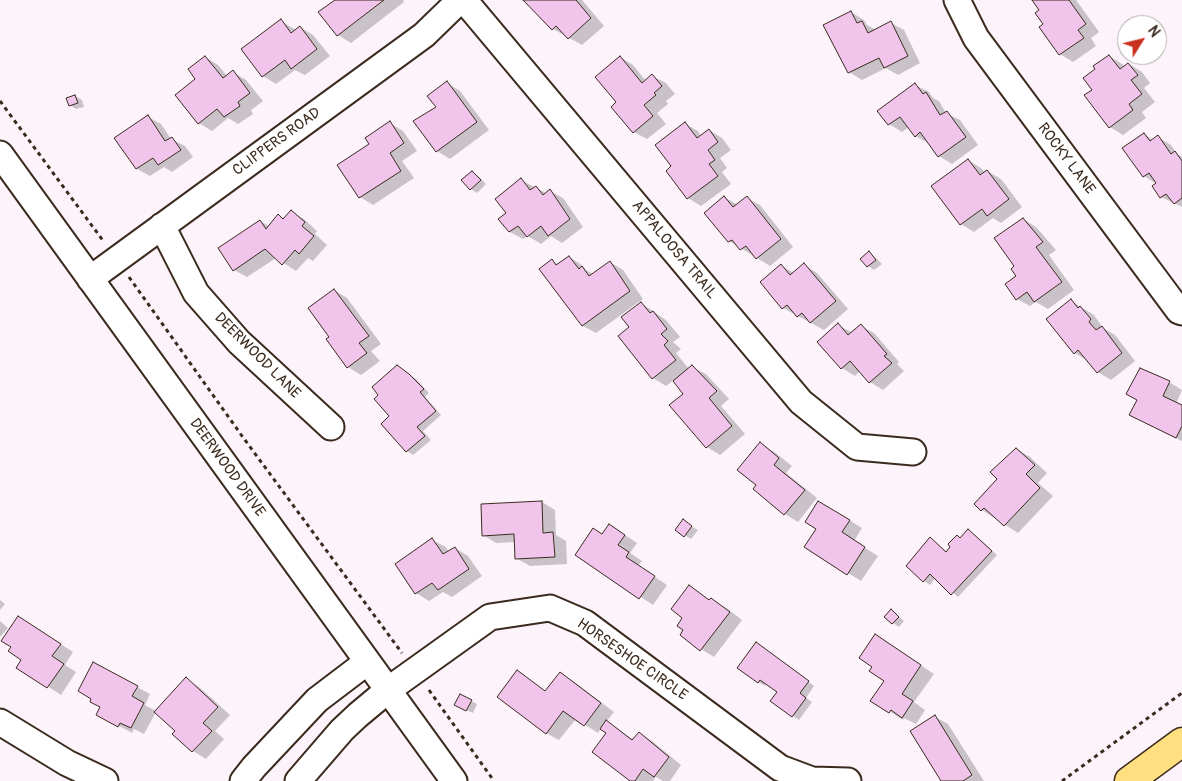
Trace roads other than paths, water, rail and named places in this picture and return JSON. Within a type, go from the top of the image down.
[{"type":"main road","points":[[1129,781],[1182,742]]},
{"type":"street","name":"CLIPPERS ROAD","points":[[90,279],[424,35],[462,0]]},
{"type":"street","name":"APPALOOSA TRAIL","points":[[462,0],[801,402],[857,447],[913,452]]},
{"type":"street","name":"ROCKY LANE","points":[[956,0],[976,38],[1173,303],[1182,312]]},
{"type":"street","name":"DEERWOOD DRIVE","points":[[0,154],[454,781]]},
{"type":"street","name":"DEERWOOD LANE","points":[[162,226],[196,293],[239,342],[331,427]]},
{"type":"street","name":"HORSESHOE CIRCLE","points":[[298,781],[342,730],[388,690],[490,617],[550,608],[585,623],[780,768],[812,780],[848,781]]},
{"type":"street","points":[[243,781],[317,700],[368,662]]},
{"type":"street","points":[[0,722],[67,763],[105,781]]}]
